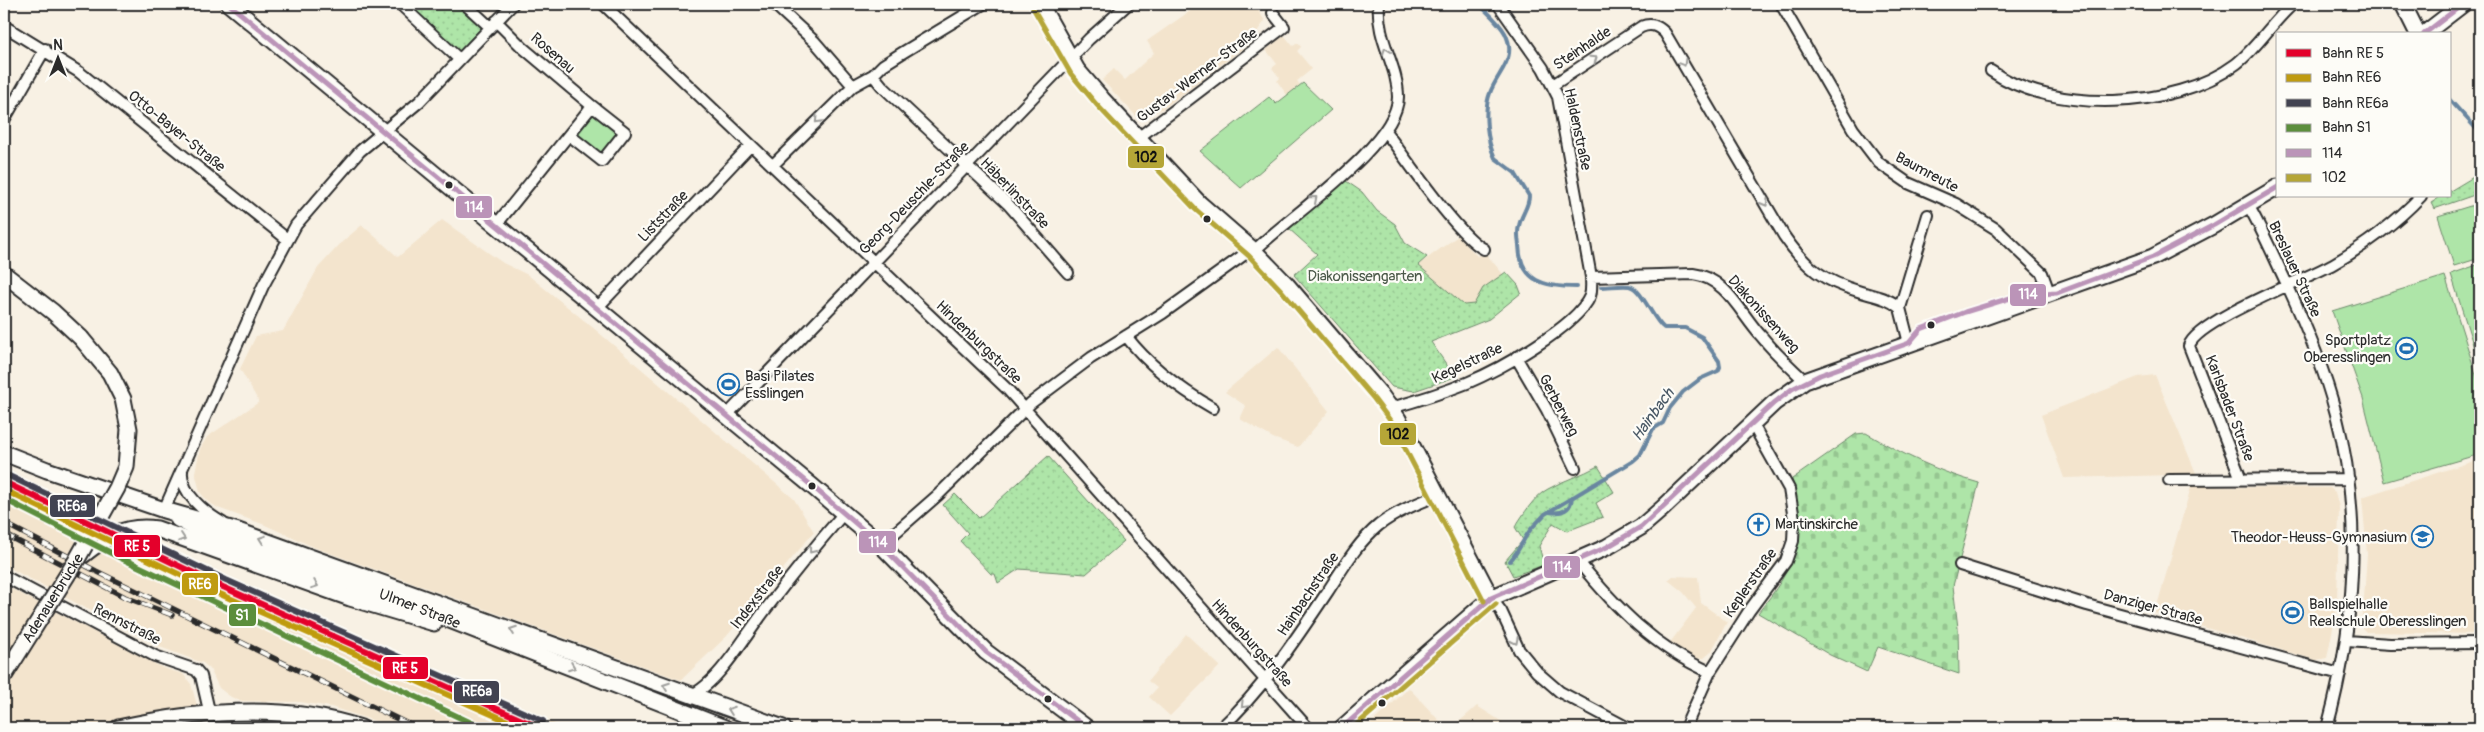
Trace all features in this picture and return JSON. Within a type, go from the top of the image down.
[{"type":"main road","points":[[228,4],[844,513],[881,545],[986,652],[1087,728]]},
{"type":"main road","points":[[1040,4],[1070,59],[1102,99],[1200,204],[1254,251],[1315,317],[1391,408],[1431,498],[1491,598]]},
{"type":"main road","points":[[2427,32],[2463,4]]},
{"type":"main road","points":[[2406,6],[2417,32]]},
{"type":"main road","points":[[1342,728],[1491,598],[1578,561],[1641,527],[1774,403],[1805,381],[1908,343],[2050,295],[2154,256],[2276,188]]},
{"type":"main road","name":"Adenauerbrücke","points":[[4,274],[53,312],[87,344],[117,385],[127,414],[129,443],[126,467],[117,488],[76,561],[4,676]]},
{"type":"main road","name":"Ulmer Straße","points":[[4,452],[46,470],[164,510],[238,531],[783,728]]},
{"type":"main road","name":"Ulmer Straße","points":[[164,510],[203,532],[396,599],[726,728]]},
{"type":"main road","points":[[76,561],[98,542],[118,531],[146,527],[157,529],[391,612],[477,632]]},
{"type":"main road","name":"Ulmer Straße","points":[[674,708],[697,703],[712,703]]},
{"type":"main road","points":[[118,728],[174,718],[210,715],[301,715],[361,728]]},
{"type":"street","points":[[400,4],[459,59]]},
{"type":"street","name":"Rosenau","points":[[465,4],[522,47],[625,132],[602,161],[569,135]]},
{"type":"street","points":[[164,510],[263,286],[287,239],[318,199],[360,151],[419,102],[512,4]]},
{"type":"street","name":"Hindenburgstraße","points":[[603,4],[874,261],[1025,408],[1308,728]]},
{"type":"street","points":[[774,4],[815,42],[853,86]]},
{"type":"street","points":[[773,165],[853,86],[873,75],[883,65],[902,53],[983,4]]},
{"type":"street","name":"Georg-Deuschle-Straße","points":[[726,416],[1070,59],[1128,4]]},
{"type":"street","points":[[881,545],[917,514],[1025,408],[1091,358],[1163,313],[1245,254],[1254,251],[1354,164],[1385,131],[1398,98],[1394,73],[1379,27],[1379,4]]},
{"type":"street","name":"Haldenstraße","points":[[1498,4],[1554,85],[1560,106],[1591,277]]},
{"type":"street","name":"Baumreute","points":[[1781,4],[1853,129],[1879,163],[1908,182],[1956,204],[1996,229],[2042,273],[2050,295]]},
{"type":"street","points":[[1991,71],[2008,83],[2022,88],[2068,97],[2135,100],[2170,95],[2197,86],[2234,65],[2259,44],[2292,4]]},
{"type":"street","name":"Gustav-Werner-Straße","points":[[1138,138],[1284,27],[1273,13]]},
{"type":"street","name":"Steinhalde","points":[[1554,85],[1641,27],[1648,24],[1659,26],[1679,55],[1784,236],[1804,263],[1816,274],[1832,282],[1888,300],[1900,308]]},
{"type":"street","name":"Otto-Bayer-Straße","points":[[4,26],[45,49],[86,77],[287,239]]},
{"type":"street","points":[[4,120],[45,49]]},
{"type":"street","name":"Häberlinstraße","points":[[873,75],[882,86],[1014,210],[1068,273]]},
{"type":"street","points":[[496,224],[592,106]]},
{"type":"street","points":[[1385,131],[1440,203],[1468,235],[1484,249]]},
{"type":"street","name":"Liststraße","points":[[596,308],[752,145]]},
{"type":"street","name":"Karlsbader Straße","points":[[2241,479],[2189,346],[2194,336],[2223,317],[2288,287],[2347,255],[2410,208],[2419,198]]},
{"type":"street","name":"Breslauer Straße","points":[[2248,205],[2288,287],[2327,383],[2340,428],[2349,479],[2352,557],[2347,641],[2327,728]]},
{"type":"street","points":[[1908,343],[1900,308],[1928,216]]},
{"type":"street","name":"Diakonissenweg","points":[[1591,277],[1694,274],[1709,277],[1728,293],[1761,337],[1805,381]]},
{"type":"street","name":"Kegelstraße","points":[[1391,408],[1462,385],[1516,357],[1551,335],[1584,306],[1590,296],[1591,277]]},
{"type":"street","points":[[1126,336],[1142,355],[1179,387],[1212,408]]},
{"type":"street","name":"Gerberweg","points":[[1516,357],[1546,410],[1575,468]]},
{"type":"street","name":"Keplerstraße","points":[[1685,728],[1710,672],[1749,611],[1786,561],[1792,541],[1794,519],[1789,489],[1752,423]]},
{"type":"street","name":"Ulmer Straße","points":[[182,469],[183,486],[194,500],[211,515],[238,531]]},
{"type":"street","points":[[2169,480],[2349,479]]},
{"type":"street","name":"Hainbachstraße","points":[[1221,728],[1258,690],[1263,679],[1299,634],[1347,562],[1370,533],[1399,512],[1431,498]]},
{"type":"street","name":"Indexstraße","points":[[691,695],[707,686],[716,676],[766,608],[844,513]]},
{"type":"street","points":[[1578,561],[1603,592],[1636,625],[1668,649],[1710,672]]},
{"type":"street","name":"Danziger Straße","points":[[1960,565],[2087,605],[2340,674]]},
{"type":"street","name":"Rennstraße","points":[[4,576],[155,656],[196,670],[203,683],[210,715]]},
{"type":"street","points":[[1491,598],[1500,611],[1519,650],[1537,672],[1560,692],[1628,728]]},
{"type":"street","points":[[2347,641],[2390,644],[2480,643]]},
{"type":"shaded area","points":[[1200,4],[1254,4],[1265,21],[1247,45],[1164,108],[1139,119],[1102,80],[1114,69],[1125,80],[1154,53],[1147,41]]},
{"type":"shaded area","points":[[1284,35],[1293,46],[1298,43],[1301,47],[1297,51],[1312,69],[1297,81],[1300,85],[1287,95],[1277,81],[1280,78],[1272,68],[1277,64],[1266,50]]},
{"type":"shaded area","points":[[442,220],[503,263],[528,275],[591,326],[794,499],[814,532],[726,637],[681,680],[316,548],[265,525],[218,508],[207,501],[200,492],[195,472],[200,449],[207,437],[259,402],[240,369],[256,336],[283,331],[318,268],[342,242],[362,225],[398,257]]},
{"type":"shaded area","points":[[1458,236],[1477,256],[1486,254],[1503,274],[1483,288],[1474,305],[1464,305],[1418,265]]},
{"type":"shaded area","points":[[1278,347],[1329,411],[1298,447],[1273,438],[1240,419],[1246,406],[1225,392]]},
{"type":"shaded area","points":[[2155,375],[2196,473],[2212,487],[2330,488],[2335,492],[2339,507],[2337,607],[2327,658],[2316,660],[2155,613],[2191,487],[2173,475],[2064,478],[2041,415],[2138,377]]},
{"type":"shaded area","name":"Theodor-Heuss-Gymnasium","points":[[2480,459],[2480,634],[2366,632],[2362,628],[2367,554],[2362,497]]},
{"type":"shaded area","points":[[4,473],[140,542],[409,658],[564,728],[397,728],[331,707],[300,702],[241,701],[231,697],[219,688],[210,669],[203,663],[160,647],[4,565]]},
{"type":"shaded area","points":[[1673,576],[1698,577],[1701,603],[1727,622],[1711,652],[1704,658],[1691,659],[1669,644],[1696,608],[1683,592],[1668,580]]},
{"type":"shaded area","points":[[4,585],[163,668],[183,674],[191,684],[203,727],[256,723],[317,728],[4,728]]},
{"type":"shaded area","points":[[1186,634],[1220,666],[1170,716],[1149,697],[1157,688],[1148,681]]},
{"type":"shaded area","points":[[1409,688],[1446,728],[1366,728]]},
{"type":"shaded area","points":[[1477,706],[1512,728],[1452,728]]},
{"type":"green space","points":[[406,4],[457,4],[482,27],[458,52]]},
{"type":"green space","points":[[1303,83],[1331,110],[1241,188],[1200,151],[1269,97],[1276,104]]},
{"type":"green space","points":[[592,114],[620,134],[601,156],[576,136]]},
{"type":"green space","points":[[2480,173],[2480,193],[2434,209],[2431,203],[2439,198],[2452,198],[2452,190]]},
{"type":"green space","name":"Diakonissengarten","points":[[1343,179],[1362,192],[1377,211],[1395,224],[1405,243],[1427,257],[1418,265],[1464,305],[1474,304],[1483,288],[1506,272],[1518,285],[1521,293],[1489,319],[1431,342],[1455,377],[1414,391],[1392,387],[1294,275],[1317,254],[1288,228]]},
{"type":"green space","points":[[2480,203],[2480,258],[2454,266],[2438,216]]},
{"type":"green space","points":[[2480,264],[2480,367],[2451,274]]},
{"type":"green space","name":"Sportplatz Oberesslingen","points":[[2445,276],[2480,387],[2480,454],[2384,482],[2363,398],[2332,311]]},
{"type":"green space","points":[[1866,433],[1921,462],[1979,483],[1953,586],[1958,628],[1959,674],[1878,647],[1867,672],[1830,655],[1758,613],[1781,581],[1794,551],[1798,535],[1798,518],[1792,479],[1856,434]]},
{"type":"green space","points":[[1048,456],[1124,541],[1086,574],[1019,569],[998,583],[995,574],[991,574],[960,541],[968,533],[943,505],[955,494],[979,518]]},
{"type":"green space","points":[[1598,466],[1614,492],[1596,503],[1603,517],[1567,531],[1553,523],[1539,546],[1544,565],[1513,576],[1505,561],[1523,540],[1515,527],[1529,506],[1548,489]]},
{"type":"waterway","name":"Hainbach","points":[[1479,4],[1500,25],[1508,42],[1508,58],[1490,93],[1486,117],[1490,143],[1495,158],[1515,173],[1529,196],[1518,231],[1520,257],[1529,275],[1536,280],[1555,286],[1577,287]]},
{"type":"waterway","points":[[2452,102],[2480,133]]},
{"type":"waterway","name":"Hainbach","points":[[1510,561],[1531,529],[1545,514],[1633,461],[1640,455],[1653,429],[1663,423],[1670,408],[1683,392],[1700,379],[1718,371],[1720,367],[1719,361],[1702,337],[1685,328],[1664,328],[1634,288],[1629,286],[1601,287]]},
{"type":"waterway","name":"Hainbach","points":[[1550,512],[1562,512],[1568,508],[1572,497]]},
{"type":"railway","points":[[4,523],[96,571],[416,728]]},
{"type":"railway","points":[[4,534],[125,597],[172,615]]},
{"type":"transit line","name":"114","points":[[229,4],[812,486],[881,545],[986,652],[1087,728]]},
{"type":"transit line","name":"114","points":[[2427,32],[2463,4]]},
{"type":"transit line","name":"102","points":[[1033,8],[1071,74],[1096,104],[1195,209],[1249,256],[1281,290],[1374,399],[1392,423],[1484,601]]},
{"type":"transit line","name":"114","points":[[1342,728],[1491,598],[1607,547],[1641,527],[1774,403],[1792,389],[1820,375],[1909,343],[1921,329],[1965,312],[2020,295],[2057,293],[2153,257],[2214,225],[2276,188]]},
{"type":"transit line","points":[[4,482],[223,587],[540,728]]},
{"type":"transit line","name":"102","points":[[1353,728],[1496,604]]},
{"type":"rail line","name":"RE6a","points":[[7,475],[226,580],[543,721]]},
{"type":"rail line","name":"RE6","points":[[4,490],[220,594],[523,728]]},
{"type":"rail line","name":"S1","points":[[4,499],[121,558],[482,728]]},
{"type":"place","name":"Sportplatz Oberesslingen","points":[[2407,349]]},
{"type":"place","name":"Basi Pilates Esslingen","points":[[729,385]]},
{"type":"place","name":"Martinskirche","points":[[1759,524]]},
{"type":"place","name":"Theodor-Heuss-Gymnasium","points":[[2423,537]]},
{"type":"place","name":"Ballspielhalle Realschule Oberesslingen","points":[[2293,613]]}]
